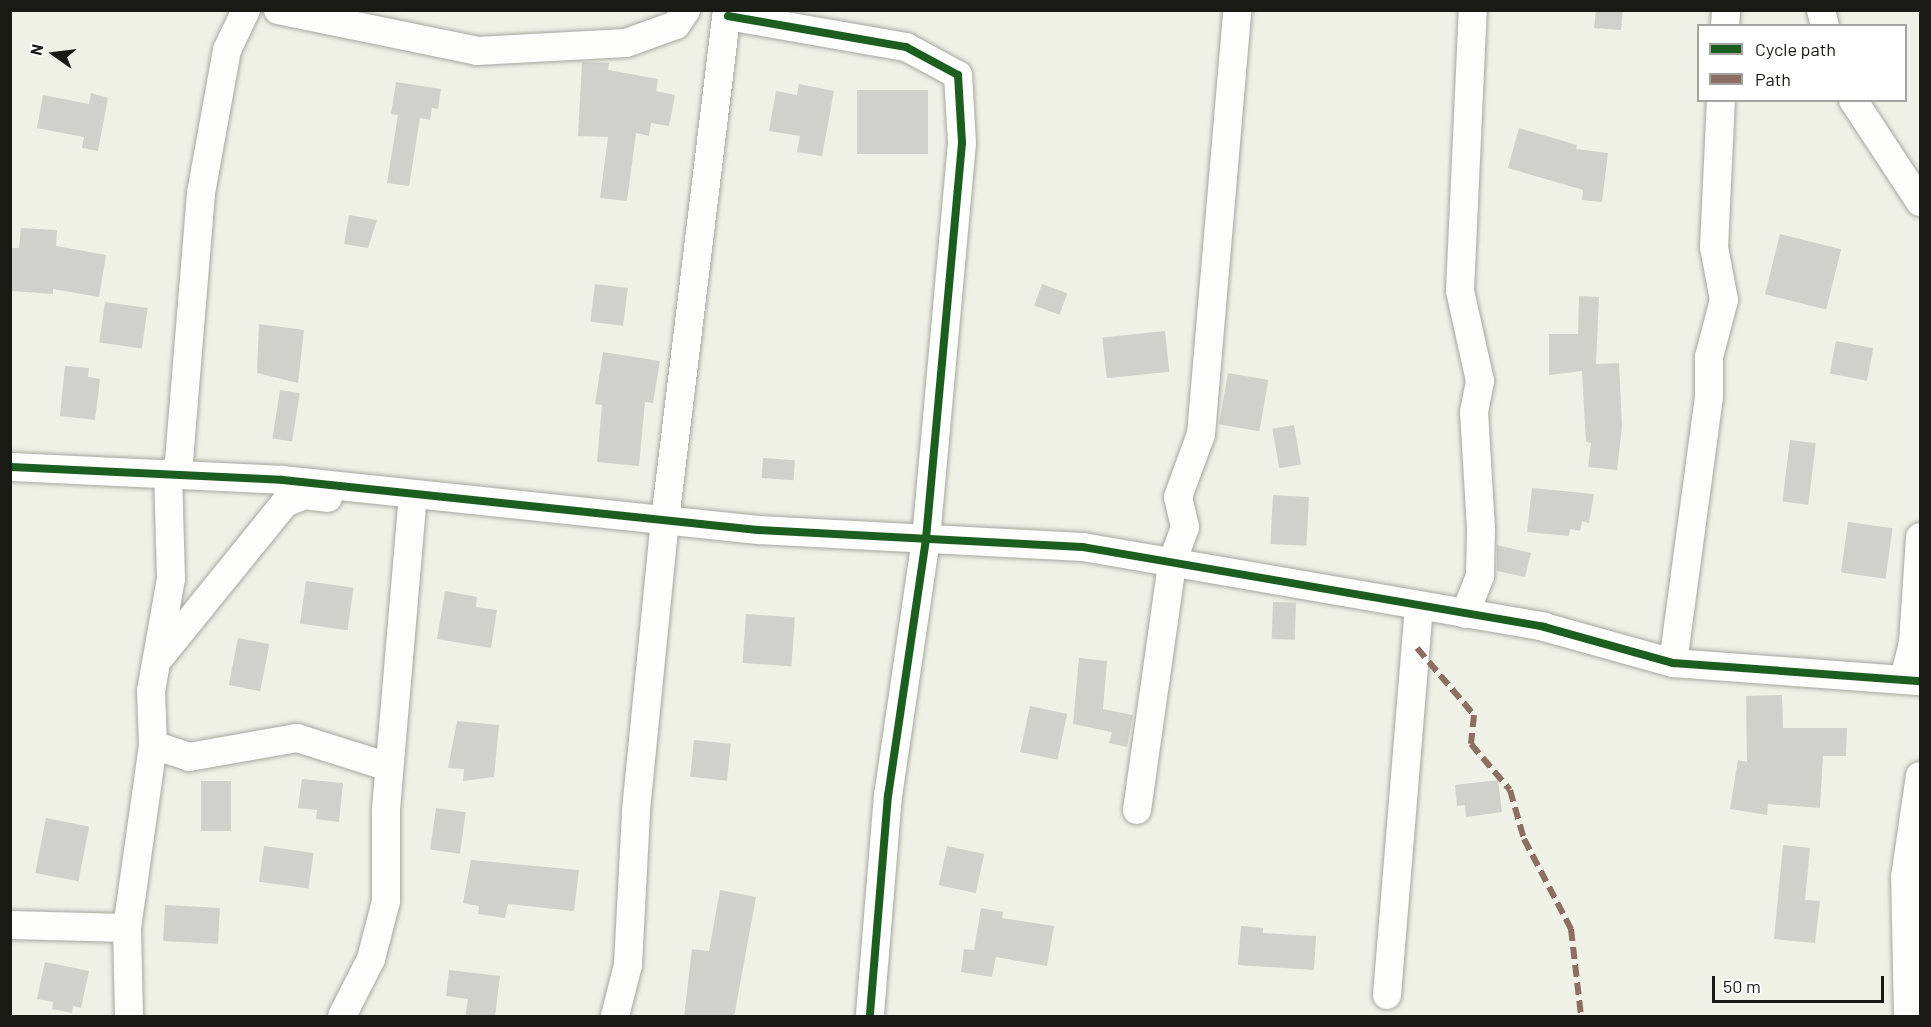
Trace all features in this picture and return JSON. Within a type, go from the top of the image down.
[{"type":"street","points":[[129,1017],[127,928],[153,745],[151,691],[159,657],[171,579],[173,473],[201,193],[227,50],[246,10]]},
{"type":"street","points":[[278,10],[353,17],[477,51],[626,43],[676,25],[686,10]]},
{"type":"street","points":[[1137,810],[1172,563],[1185,527],[1178,497],[1201,434],[1237,10]]},
{"type":"street","points":[[1465,614],[1480,576],[1481,529],[1474,412],[1480,381],[1460,291],[1473,10]]},
{"type":"street","points":[[615,1017],[628,965],[636,810],[665,520],[728,13],[906,47],[958,75],[962,143],[926,539],[888,795],[870,1017]]},
{"type":"street","points":[[1673,663],[1708,397],[1708,357],[1724,300],[1714,247],[1721,102]]},
{"type":"street","points":[[1854,102],[1920,202]]},
{"type":"street","points":[[10,467],[173,473],[413,502]]},
{"type":"street","points":[[159,657],[285,503],[304,495],[926,539],[1083,547],[1544,627],[1673,663],[1912,680],[1920,537]]},
{"type":"street","points":[[342,1017],[371,959],[386,901],[389,767],[413,502]]},
{"type":"street","points":[[1387,995],[1419,606]]},
{"type":"street","points":[[153,745],[189,757],[297,738],[389,767]]},
{"type":"street","points":[[1908,1017],[1905,877],[1920,776]]},
{"type":"street","points":[[10,925],[127,928]]},
{"type":"building","points":[[1596,10],[1623,10],[1621,30],[1594,28]]},
{"type":"building","points":[[582,62],[609,63],[608,70],[658,79],[656,91],[675,95],[669,126],[651,123],[649,136],[636,133],[627,201],[600,198],[608,137],[578,136]]},
{"type":"building","points":[[396,82],[441,89],[438,109],[432,108],[430,120],[420,118],[409,186],[387,183],[398,115],[391,114]]},
{"type":"building","points":[[799,84],[834,91],[822,156],[797,152],[800,136],[769,131],[776,91],[797,95]]},
{"type":"building","points":[[857,90],[928,90],[928,154],[857,154]]},
{"type":"building","points":[[91,93],[108,98],[98,151],[82,148],[84,137],[37,128],[43,95],[89,104]]},
{"type":"building","points":[[1519,128],[1577,145],[1576,149],[1608,153],[1602,202],[1582,200],[1583,190],[1508,168]]},
{"type":"building","points":[[349,215],[377,220],[368,248],[344,244]]},
{"type":"building","points":[[21,228],[57,230],[56,246],[106,255],[99,297],[53,289],[53,294],[11,291],[10,248],[19,248]]},
{"type":"building","points":[[1780,234],[1841,249],[1826,309],[1765,294]]},
{"type":"building","points":[[595,284],[628,288],[623,326],[590,322]]},
{"type":"building","points":[[1042,284],[1067,293],[1060,315],[1034,306]]},
{"type":"building","points":[[1579,296],[1599,297],[1596,364],[1619,363],[1622,427],[1617,470],[1588,467],[1591,443],[1586,442],[1582,371],[1549,375],[1549,334],[1578,334]]},
{"type":"building","points":[[105,302],[148,308],[142,349],[99,343]]},
{"type":"building","points":[[259,324],[304,330],[298,383],[257,373]]},
{"type":"building","points":[[1165,331],[1169,372],[1107,378],[1102,338]]},
{"type":"building","points":[[1836,341],[1873,348],[1867,381],[1830,373]]},
{"type":"building","points":[[603,352],[660,361],[653,403],[645,402],[639,466],[597,462],[602,405],[595,404]]},
{"type":"building","points":[[65,366],[89,368],[88,377],[100,379],[95,420],[60,416]]},
{"type":"building","points":[[1228,373],[1268,380],[1259,431],[1219,424]]},
{"type":"building","points":[[280,390],[300,393],[292,442],[272,438]]},
{"type":"building","points":[[1294,425],[1301,464],[1279,468],[1272,429]]},
{"type":"building","points":[[1790,440],[1816,443],[1808,505],[1782,502]]},
{"type":"building","points":[[763,458],[795,460],[794,480],[762,478]]},
{"type":"building","points":[[1532,488],[1594,494],[1589,523],[1582,521],[1580,531],[1570,529],[1569,536],[1527,532]]},
{"type":"building","points":[[1273,495],[1309,497],[1306,546],[1270,544]]},
{"type":"building","points":[[1848,522],[1893,528],[1885,579],[1841,573]]},
{"type":"building","points":[[1497,545],[1531,553],[1525,577],[1497,571]]},
{"type":"building","points":[[306,581],[354,588],[348,630],[300,624]]},
{"type":"building","points":[[445,591],[477,597],[476,607],[497,610],[491,648],[437,639]]},
{"type":"building","points":[[1273,602],[1296,603],[1295,640],[1272,639]]},
{"type":"building","points":[[746,614],[795,617],[791,666],[743,663]]},
{"type":"building","points":[[238,638],[269,644],[260,691],[229,685]]},
{"type":"building","points":[[1079,658],[1107,661],[1103,709],[1133,715],[1127,747],[1109,743],[1112,732],[1073,724]]},
{"type":"building","points":[[1782,695],[1783,728],[1847,728],[1846,756],[1823,756],[1820,808],[1768,804],[1767,815],[1730,809],[1738,760],[1747,762],[1746,696]]},
{"type":"building","points":[[1030,706],[1067,714],[1057,760],[1020,752]]},
{"type":"building","points":[[457,721],[499,725],[494,777],[463,781],[464,769],[448,768]]},
{"type":"building","points":[[694,740],[731,744],[727,781],[690,777]]},
{"type":"building","points":[[302,779],[343,783],[339,822],[316,819],[317,810],[298,808]]},
{"type":"building","points":[[1498,780],[1502,812],[1466,817],[1465,805],[1457,806],[1455,785]]},
{"type":"building","points":[[201,781],[231,781],[231,831],[201,831]]},
{"type":"building","points":[[436,808],[466,812],[460,854],[430,850]]},
{"type":"building","points":[[46,818],[89,826],[79,881],[35,873]]},
{"type":"building","points":[[1783,845],[1810,848],[1805,900],[1820,901],[1815,943],[1774,939]]},
{"type":"building","points":[[264,846],[314,853],[309,889],[259,882]]},
{"type":"building","points":[[947,846],[984,854],[976,893],[939,885]]},
{"type":"building","points":[[471,860],[579,870],[574,911],[508,904],[505,918],[478,914],[479,906],[463,903]]},
{"type":"building","points":[[720,890],[756,897],[734,1017],[684,1017],[692,949],[709,951]]},
{"type":"building","points":[[165,905],[220,908],[218,944],[163,941]]},
{"type":"building","points":[[981,908],[1003,912],[1002,918],[1054,926],[1047,966],[996,957],[992,977],[961,972],[964,949],[974,950]]},
{"type":"building","points":[[1241,926],[1263,928],[1263,933],[1316,936],[1314,970],[1238,965]]},
{"type":"building","points":[[45,962],[89,971],[81,1008],[73,1006],[72,1013],[52,1009],[53,1002],[37,999]]},
{"type":"building","points":[[449,970],[500,976],[495,1017],[465,1017],[468,999],[446,996]]},
{"type":"marked path","points":[[1417,648],[1474,715],[1471,744],[1510,790],[1524,839],[1571,929],[1581,1016]]},
{"type":"cycle path","points":[[728,16],[906,47],[958,75],[962,143],[926,539],[888,795],[870,1016]]},
{"type":"cycle path","points":[[10,467],[282,480],[758,530],[1083,547],[1544,627],[1673,663],[1920,681]]}]
